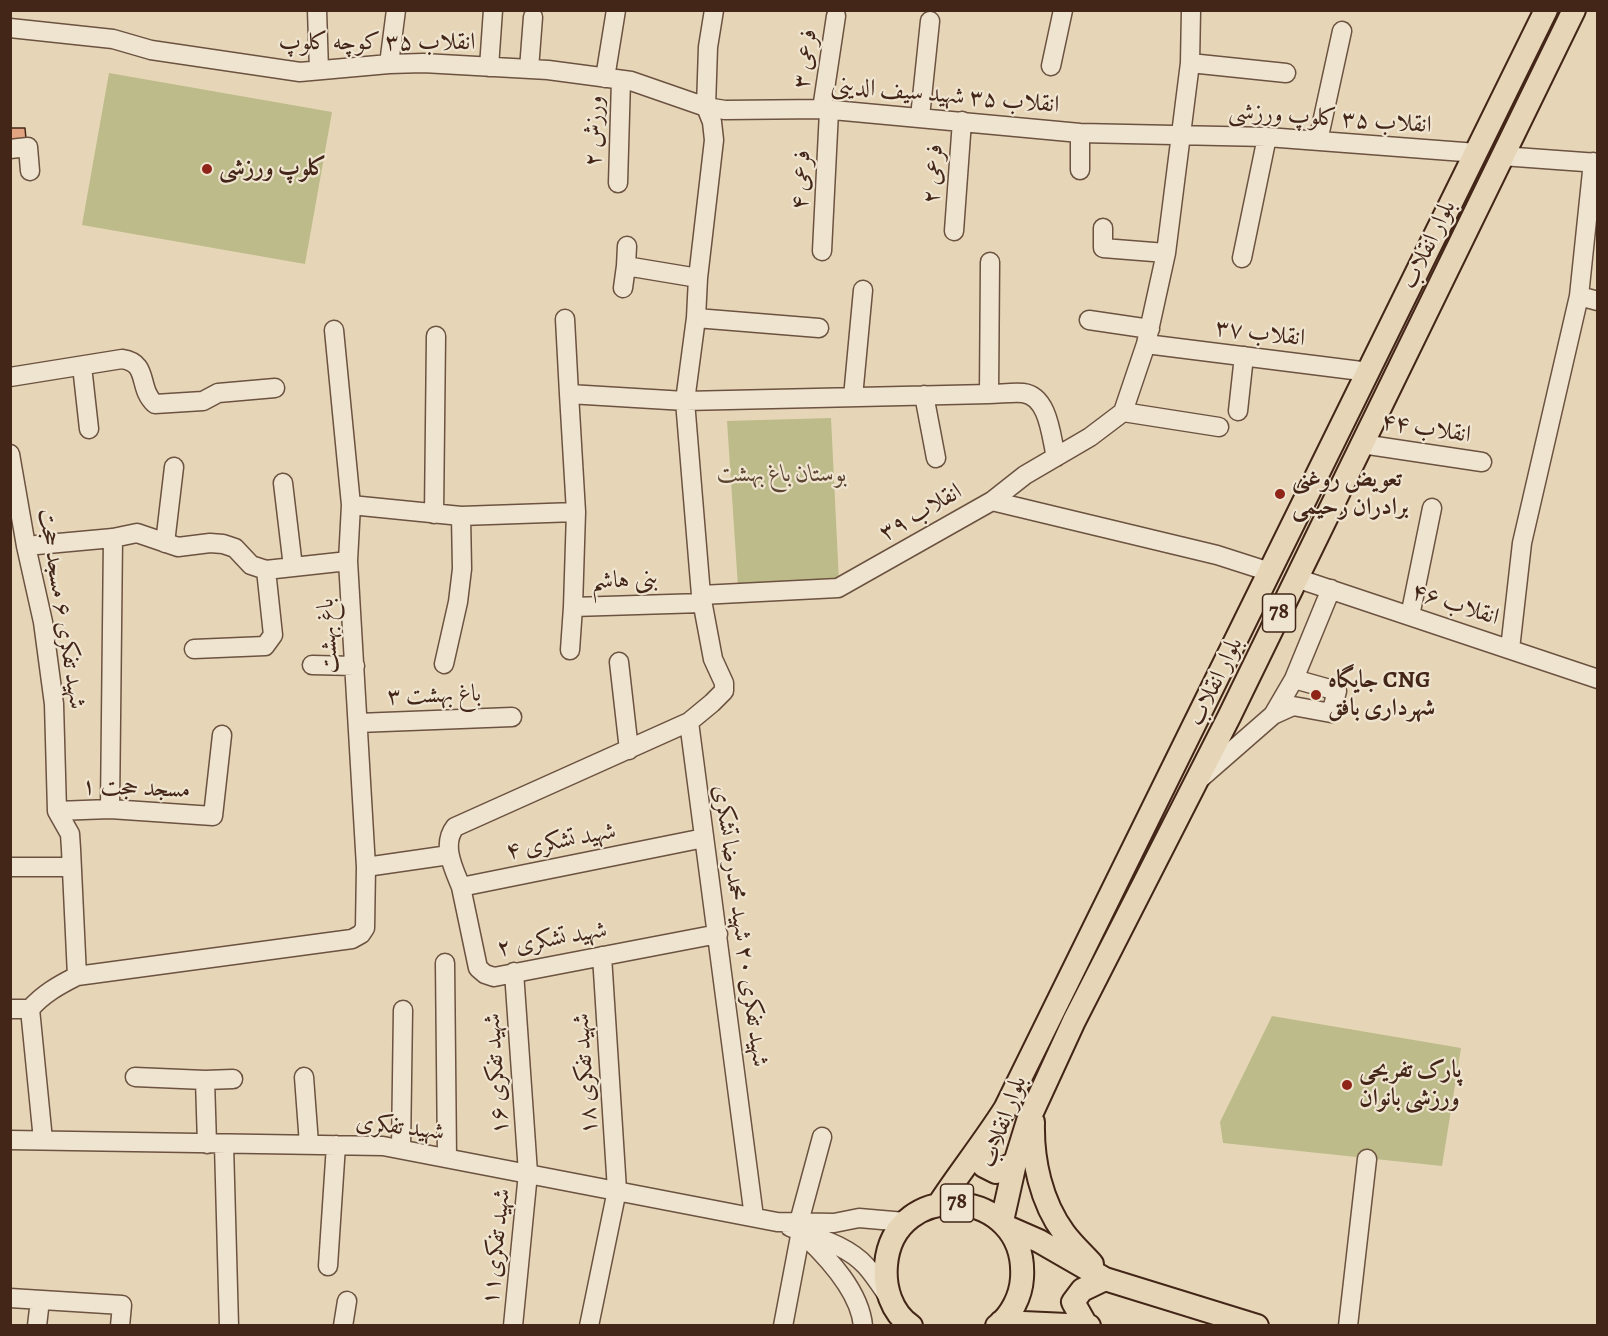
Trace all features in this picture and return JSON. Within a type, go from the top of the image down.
[{"type":"main road","name":"بلوار انقلاب","points":[[939,1204],[1005,1109],[1546,10]]},
{"type":"main road","name":"بلوار انقلاب","points":[[1004,1224],[1015,1162],[1033,1110],[1074,1021],[1196,782],[1574,10]]},
{"type":"main road","points":[[1419,270],[1416,285],[1424,294],[1431,293],[1442,281]]},
{"type":"main road","points":[[1394,321],[1407,312],[1417,316],[1416,334]]},
{"type":"main road","points":[[1033,1110],[1032,1140],[1038,1174],[1047,1202],[1064,1232],[1105,1279]]},
{"type":"main road","points":[[979,1149],[984,1166],[996,1172],[1015,1162]]},
{"type":"main road","name":"78","points":[[889,1309],[885,1276],[886,1257],[893,1238],[905,1222],[921,1211],[939,1204],[962,1203],[983,1209],[1004,1224],[1018,1244],[1023,1265],[1022,1286],[1014,1305],[999,1324]]},
{"type":"main road","points":[[1004,1224],[1039,1241],[1105,1279],[1257,1326]]},
{"type":"main road","points":[[1088,1325],[1073,1302],[1082,1290],[1105,1279]]},
{"type":"main road","points":[[889,1309],[911,1326]]},
{"type":"main road","points":[[999,1324],[1088,1325]]},
{"type":"street","points":[[317,10],[319,70]]},
{"type":"street","points":[[389,64],[396,10]]},
{"type":"street","points":[[489,67],[493,10]]},
{"type":"street","name":"ورزش ۲","points":[[616,10],[613,79],[618,183]]},
{"type":"street","points":[[461,887],[449,855],[450,834],[455,827],[689,722],[724,691],[724,682],[713,660],[701,599],[685,401],[714,140],[712,122],[706,107],[708,47],[714,10]]},
{"type":"street","points":[[1051,66],[1063,10]]},
{"type":"street","points":[[992,501],[1025,475],[1090,437],[1123,412],[1148,337],[1166,253],[1190,63],[1191,10]]},
{"type":"street","name":"فرعی ۳","points":[[826,110],[836,16]]},
{"type":"street","points":[[529,69],[533,17]]},
{"type":"street","points":[[920,117],[930,21]]},
{"type":"street","name":"انقلاب ۳۵ کوچه کلوپ","points":[[10,28],[113,39],[151,50],[300,72],[423,63],[529,69],[631,81],[706,107]]},
{"type":"street","points":[[1318,141],[1342,31]]},
{"type":"street","points":[[1190,63],[1286,73]]},
{"type":"street","name":"انقلاب ۳۵ شهید سیف الدینی","points":[[706,107],[725,110],[826,110],[1080,133],[1181,134]]},
{"type":"street","name":"فرعی ۴","points":[[822,251],[826,110]]},
{"type":"street","name":"فرعی ۲","points":[[954,231],[962,121]]},
{"type":"street","points":[[1080,133],[1080,170]]},
{"type":"street","name":"انقلاب ۳۵ کلوپ ورزشی","points":[[1181,134],[1267,137],[1477,153]]},
{"type":"street","points":[[1242,258],[1267,137]]},
{"type":"street","points":[[10,149],[28,147],[30,171]]},
{"type":"street","points":[[1502,156],[1595,163],[1579,296],[1522,543],[1510,649]]},
{"type":"street","points":[[1103,228],[1103,248],[1166,253]]},
{"type":"street","points":[[623,288],[627,246]]},
{"type":"street","points":[[989,394],[990,262]]},
{"type":"street","points":[[626,266],[698,278]]},
{"type":"street","points":[[853,397],[862,290]]},
{"type":"street","points":[[1579,296],[1598,301]]},
{"type":"street","points":[[696,318],[819,328]]},
{"type":"street","points":[[351,505],[461,516],[576,512],[566,319]]},
{"type":"street","name":"انقلاب ۳۷","points":[[1089,320],[1148,337],[1244,356],[1369,372]]},
{"type":"street","name":"باغ بهشت","points":[[77,976],[352,939],[361,934],[365,928],[366,867],[348,561],[351,505],[334,330]]},
{"type":"street","points":[[434,514],[436,336]]},
{"type":"street","points":[[1238,411],[1244,356]]},
{"type":"street","points":[[10,377],[122,359],[132,360],[140,368],[147,394],[155,404],[203,401],[218,393],[275,388]]},
{"type":"street","points":[[81,366],[89,429]]},
{"type":"street","points":[[569,394],[685,401],[1025,393],[1036,398],[1045,411],[1056,457]]},
{"type":"street","points":[[924,395],[936,458]]},
{"type":"street","points":[[1123,412],[1219,427]]},
{"type":"street","name":"انقلاب ۴۴","points":[[1362,444],[1482,462]]},
{"type":"street","name":"شهید تفکری ۶ مسجد حجت","points":[[10,454],[26,546],[43,622],[54,704],[57,811],[70,834],[77,976]]},
{"type":"street","points":[[165,543],[174,467]]},
{"type":"street","points":[[283,483],[293,567]]},
{"type":"street","name":"انقلاب ۳۹","points":[[701,599],[838,588],[992,501],[1217,555],[1270,573]]},
{"type":"street","points":[[1410,616],[1432,508]]},
{"type":"street","name":"بنی هاشم","points":[[576,512],[573,607],[701,599]]},
{"type":"street","points":[[444,664],[458,602],[462,569],[461,516]]},
{"type":"street","points":[[26,546],[113,538],[137,533],[178,547],[210,543],[223,544],[235,549],[251,565],[266,570],[348,561]]},
{"type":"street","points":[[110,808],[113,538]]},
{"type":"street","points":[[194,649],[265,646],[270,641],[273,635],[266,570]]},
{"type":"street","name":"انقلاب ۴۶","points":[[1296,578],[1598,679]]},
{"type":"street","points":[[1273,715],[1294,679],[1331,590]]},
{"type":"street","points":[[570,650],[573,607]]},
{"type":"street","points":[[619,662],[630,750]]},
{"type":"street","points":[[312,665],[355,666]]},
{"type":"street","points":[[1196,782],[1273,715],[1293,706],[1331,713],[1337,691],[1294,679]]},
{"type":"street","name":"باغ بهشت ۳","points":[[358,723],[512,717]]},
{"type":"street","name":"شهید تفکری ۲۰ شهید محمدرضا تشکری","points":[[689,722],[754,1218]]},
{"type":"street","name":"مسجد حجت ۱","points":[[57,811],[110,808],[213,816],[222,735]]},
{"type":"street","name":"شهید تشکری ۴","points":[[461,887],[704,838]]},
{"type":"street","points":[[366,867],[449,855]]},
{"type":"street","points":[[10,867],[71,867]]},
{"type":"street","name":"شهید تشکری ۲","points":[[461,887],[478,968],[494,977],[718,934]]},
{"type":"street","name":"شهید تفکری ۱۸","points":[[589,1326],[617,1190],[602,956]]},
{"type":"street","points":[[445,963],[447,1158]]},
{"type":"street","name":"شهید تفکری ۱۶","points":[[514,972],[528,1173]]},
{"type":"street","points":[[43,1140],[30,1009],[39,999],[56,987],[77,976]]},
{"type":"street","points":[[10,1009],[30,1009]]},
{"type":"street","points":[[402,1149],[403,1010]]},
{"type":"street","points":[[135,1077],[205,1080],[233,1078]]},
{"type":"street","points":[[304,1077],[309,1144]]},
{"type":"street","points":[[205,1080],[216,1144],[229,1326]]},
{"type":"street","points":[[783,1326],[800,1227],[822,1137]]},
{"type":"street","name":"شهید تفکری","points":[[10,1140],[383,1146],[800,1227],[859,1218],[905,1222]]},
{"type":"street","points":[[328,1266],[336,1145]]},
{"type":"street","points":[[1348,1326],[1367,1159]]},
{"type":"street","name":"شهید تفکری۱۱","points":[[513,1326],[528,1173]]},
{"type":"street","points":[[800,1227],[865,1264],[889,1309]]},
{"type":"street","points":[[800,1227],[849,1288],[862,1319],[862,1326]]},
{"type":"street","points":[[10,1298],[122,1305],[120,1326]]},
{"type":"street","points":[[37,1326],[40,1300]]},
{"type":"street","points":[[343,1326],[347,1301]]},
{"type":"green space","name":"کلوپ ورزشی","points":[[109,73],[332,112],[305,264],[82,225]]},
{"type":"green space","name":"بوستان باغ بهشت","points":[[831,418],[839,582],[738,587],[727,421]]},
{"type":"green space","name":"پارک تفریحی ورزشی بانوان","points":[[1272,1016],[1461,1048],[1442,1166],[1223,1143],[1220,1122]]},
{"type":"building","points":[[10,128],[25,128],[26,139],[10,139]]},
{"type":"place","name":"کلوپ ورزشی","points":[[207,169]]},
{"type":"place","name":"تعویض روغنی برادران رحیمی","points":[[1280,494]]},
{"type":"place","name":"جایگاه CNG شهرداری بافق","points":[[1316,695]]},
{"type":"place","name":"پارک تفریحی ورزشی بانوان","points":[[1347,1085]]}]
